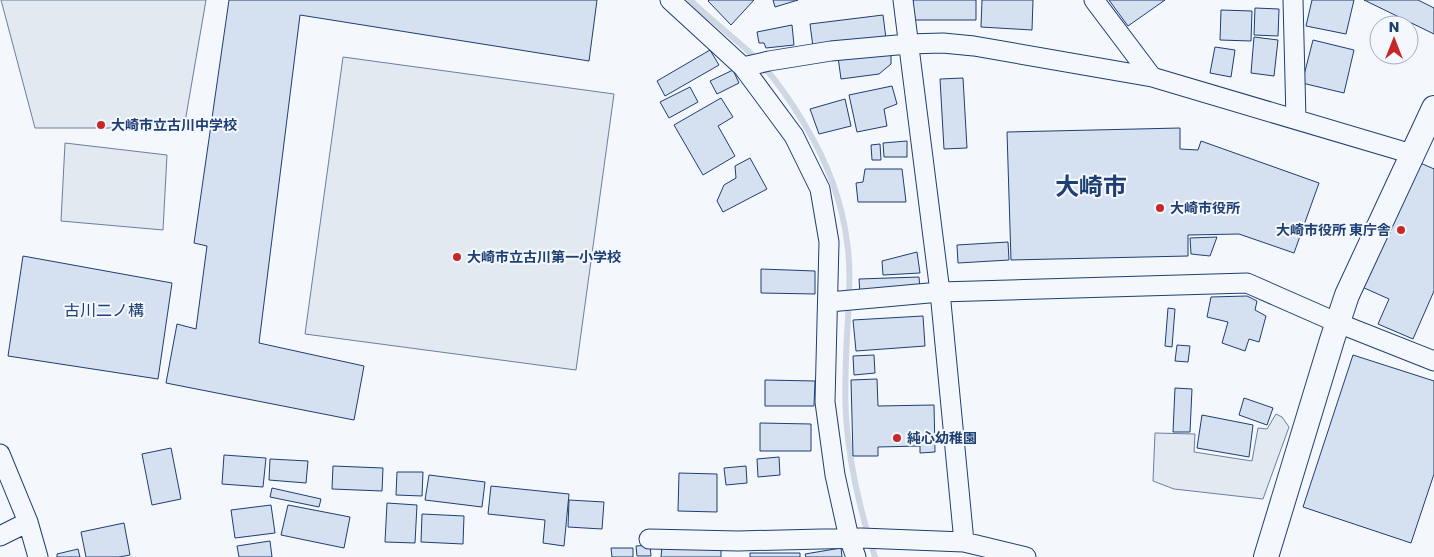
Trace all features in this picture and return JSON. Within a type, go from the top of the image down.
[{"type":"street","points":[[670,0],[746,66],[794,136],[820,189],[829,242],[834,301],[825,402],[835,475],[862,538],[856,557]]},
{"type":"street","points":[[903,0],[940,292],[964,542]]},
{"type":"street","points":[[1094,0],[1152,77]]},
{"type":"street","points":[[1293,0],[1296,119]]},
{"type":"street","points":[[746,66],[831,51],[908,44],[943,43],[974,46],[1152,77],[1296,119],[1422,147]]},
{"type":"street","points":[[1266,557],[1347,295],[1422,147],[1434,108]]},
{"type":"street","points":[[834,301],[940,292],[1247,283],[1338,323],[1434,361]]},
{"type":"street","points":[[0,454],[28,522],[38,557]]},
{"type":"street","points":[[0,536],[28,522]]},
{"type":"street","points":[[649,539],[737,549],[862,538],[964,542],[1026,557]]},
{"type":"shaded area","points":[[1,0],[206,0],[184,128],[35,128]]},
{"type":"shaded area","points":[[343,57],[614,94],[576,370],[305,334]]},
{"type":"shaded area","points":[[65,143],[167,155],[163,230],[61,221]]},
{"type":"shaded area","points":[[1276,414],[1282,417],[1289,427],[1263,499],[1174,489],[1153,481],[1155,433],[1195,434],[1194,452],[1252,461],[1258,428],[1267,429]]},
{"type":"building","points":[[229,0],[597,0],[589,61],[300,15],[259,343],[364,366],[354,420],[166,383],[177,324],[196,329],[207,246],[194,243]]},
{"type":"building","points":[[709,0],[754,0],[731,25]]},
{"type":"building","points":[[773,0],[798,0],[775,7]]},
{"type":"building","points":[[913,0],[976,0],[976,20],[914,20]]},
{"type":"building","points":[[982,0],[1033,0],[1032,30],[981,27]]},
{"type":"building","points":[[1109,0],[1165,0],[1128,26]]},
{"type":"building","points":[[1312,0],[1354,0],[1346,34],[1306,26]]},
{"type":"building","points":[[1364,0],[1418,0],[1434,8],[1434,34],[1419,27],[1419,15],[1395,15]]},
{"type":"building","points":[[1255,8],[1279,9],[1278,36],[1254,35]]},
{"type":"building","points":[[1221,10],[1252,11],[1251,41],[1220,40]]},
{"type":"building","points":[[883,15],[886,39],[813,47],[810,24]]},
{"type":"building","points":[[792,25],[794,45],[766,48],[764,43],[759,43],[757,32]]},
{"type":"building","points":[[1254,37],[1278,40],[1274,76],[1251,73]]},
{"type":"building","points":[[1313,40],[1354,50],[1344,93],[1302,83]]},
{"type":"building","points":[[1215,47],[1235,50],[1231,77],[1210,73]]},
{"type":"building","points":[[710,50],[719,65],[665,96],[657,81]]},
{"type":"building","points":[[891,53],[891,64],[879,74],[841,79],[838,57]]},
{"type":"building","points":[[733,70],[739,83],[717,94],[710,81]]},
{"type":"building","points":[[963,78],[967,148],[944,149],[940,79]]},
{"type":"building","points":[[892,86],[897,104],[884,109],[887,126],[857,132],[849,95]]},
{"type":"building","points":[[690,87],[698,102],[669,118],[660,102]]},
{"type":"building","points":[[721,98],[733,117],[718,126],[735,156],[703,175],[674,125]]},
{"type":"building","points":[[845,99],[851,126],[819,134],[810,109]]},
{"type":"building","name":"大崎市役所","points":[[1180,128],[1180,149],[1198,150],[1201,141],[1319,183],[1294,253],[1239,234],[1188,235],[1188,256],[1011,260],[1007,132]]},
{"type":"building","points":[[907,141],[907,157],[884,157],[883,143]]},
{"type":"building","points":[[880,144],[881,160],[872,160],[871,145]]},
{"type":"building","points":[[750,158],[767,189],[723,212],[717,201],[724,185],[736,178],[735,166]]},
{"type":"building","points":[[1416,161],[1434,169],[1434,291],[1413,339],[1378,324],[1389,299],[1362,287]]},
{"type":"building","points":[[865,169],[902,169],[906,202],[858,202],[856,183],[863,182]]},
{"type":"building","points":[[1217,237],[1210,256],[1191,254],[1190,238]]},
{"type":"building","points":[[1008,242],[1009,260],[958,263],[957,245]]},
{"type":"building","points":[[917,252],[920,273],[883,275],[882,261]]},
{"type":"building","points":[[23,256],[172,283],[158,379],[8,356]]},
{"type":"building","points":[[761,269],[815,271],[815,294],[761,293]]},
{"type":"building","points":[[919,277],[920,289],[860,294],[859,279]]},
{"type":"building","points":[[1247,296],[1257,301],[1255,310],[1266,316],[1259,342],[1249,339],[1245,351],[1222,343],[1228,322],[1207,317],[1211,297]]},
{"type":"building","points":[[1168,308],[1175,309],[1172,347],[1165,346]]},
{"type":"building","points":[[923,316],[925,346],[856,351],[853,320]]},
{"type":"building","points":[[1177,345],[1190,346],[1188,362],[1175,361]]},
{"type":"building","points":[[874,355],[875,373],[854,375],[853,356]]},
{"type":"building","points":[[1353,355],[1434,381],[1434,474],[1411,543],[1303,507]]},
{"type":"building","points":[[877,379],[878,406],[934,405],[935,452],[920,453],[920,446],[878,447],[878,456],[853,456],[851,380]]},
{"type":"building","points":[[765,380],[815,381],[814,406],[765,406]]},
{"type":"building","points":[[1175,388],[1192,389],[1190,432],[1173,432]]},
{"type":"building","points":[[1244,398],[1273,408],[1267,425],[1239,415]]},
{"type":"building","points":[[1202,415],[1253,425],[1249,457],[1197,448]]},
{"type":"building","points":[[760,423],[811,424],[811,451],[760,451]]},
{"type":"building","points":[[171,448],[181,499],[152,505],[142,454]]},
{"type":"building","points":[[224,455],[266,458],[263,487],[222,484]]},
{"type":"building","points":[[779,457],[780,475],[758,477],[757,459]]},
{"type":"building","points":[[270,459],[308,461],[306,483],[269,480]]},
{"type":"building","points":[[333,466],[383,468],[382,491],[332,489]]},
{"type":"building","points":[[746,466],[747,483],[726,485],[724,468]]},
{"type":"building","points":[[397,472],[423,472],[422,496],[396,495]]},
{"type":"building","points":[[679,473],[717,474],[717,512],[678,511]]},
{"type":"building","points":[[429,475],[485,482],[482,507],[425,500]]},
{"type":"building","points":[[491,486],[569,494],[564,546],[543,543],[545,520],[488,514]]},
{"type":"building","points":[[272,488],[321,499],[319,507],[270,497]]},
{"type":"building","points":[[569,500],[604,502],[602,529],[568,527]]},
{"type":"building","points":[[387,503],[417,505],[415,543],[385,542]]},
{"type":"building","points":[[271,505],[275,533],[235,538],[231,510]]},
{"type":"building","points":[[288,505],[350,517],[344,548],[281,535]]},
{"type":"building","points":[[422,514],[464,516],[463,544],[421,542]]},
{"type":"building","points":[[124,523],[130,555],[86,557],[81,532]]},
{"type":"building","points":[[270,541],[272,557],[239,557],[237,546]]},
{"type":"building","points":[[650,545],[651,556],[637,556],[636,546]]},
{"type":"building","points":[[662,546],[721,549],[721,557],[661,557]]},
{"type":"building","points":[[611,548],[633,548],[633,557],[612,557]]},
{"type":"building","points":[[841,548],[842,557],[806,557],[805,554]]},
{"type":"building","points":[[78,549],[80,557],[57,557],[57,554]]},
{"type":"building","points":[[750,553],[800,553],[800,557],[750,557]]},
{"type":"waterway","points":[[690,0],[755,58],[779,85],[813,138],[837,196],[845,227],[849,261],[845,379],[847,434],[856,488],[875,557]]},
{"type":"place","name":"大崎市立古川中学校","points":[[101,125]]},
{"type":"place","name":"大崎市役所","points":[[1160,208]]},
{"type":"place","name":"大崎市役所 東庁舎","points":[[1401,230]]},
{"type":"place","name":"大崎市立古川第一小学校","points":[[457,257]]},
{"type":"place","name":"純心幼稚園","points":[[897,438]]},
{"type":"district","name":"大崎市","points":[[1091,187]]},
{"type":"district","name":"古川二ノ構","points":[[104,310]]}]
